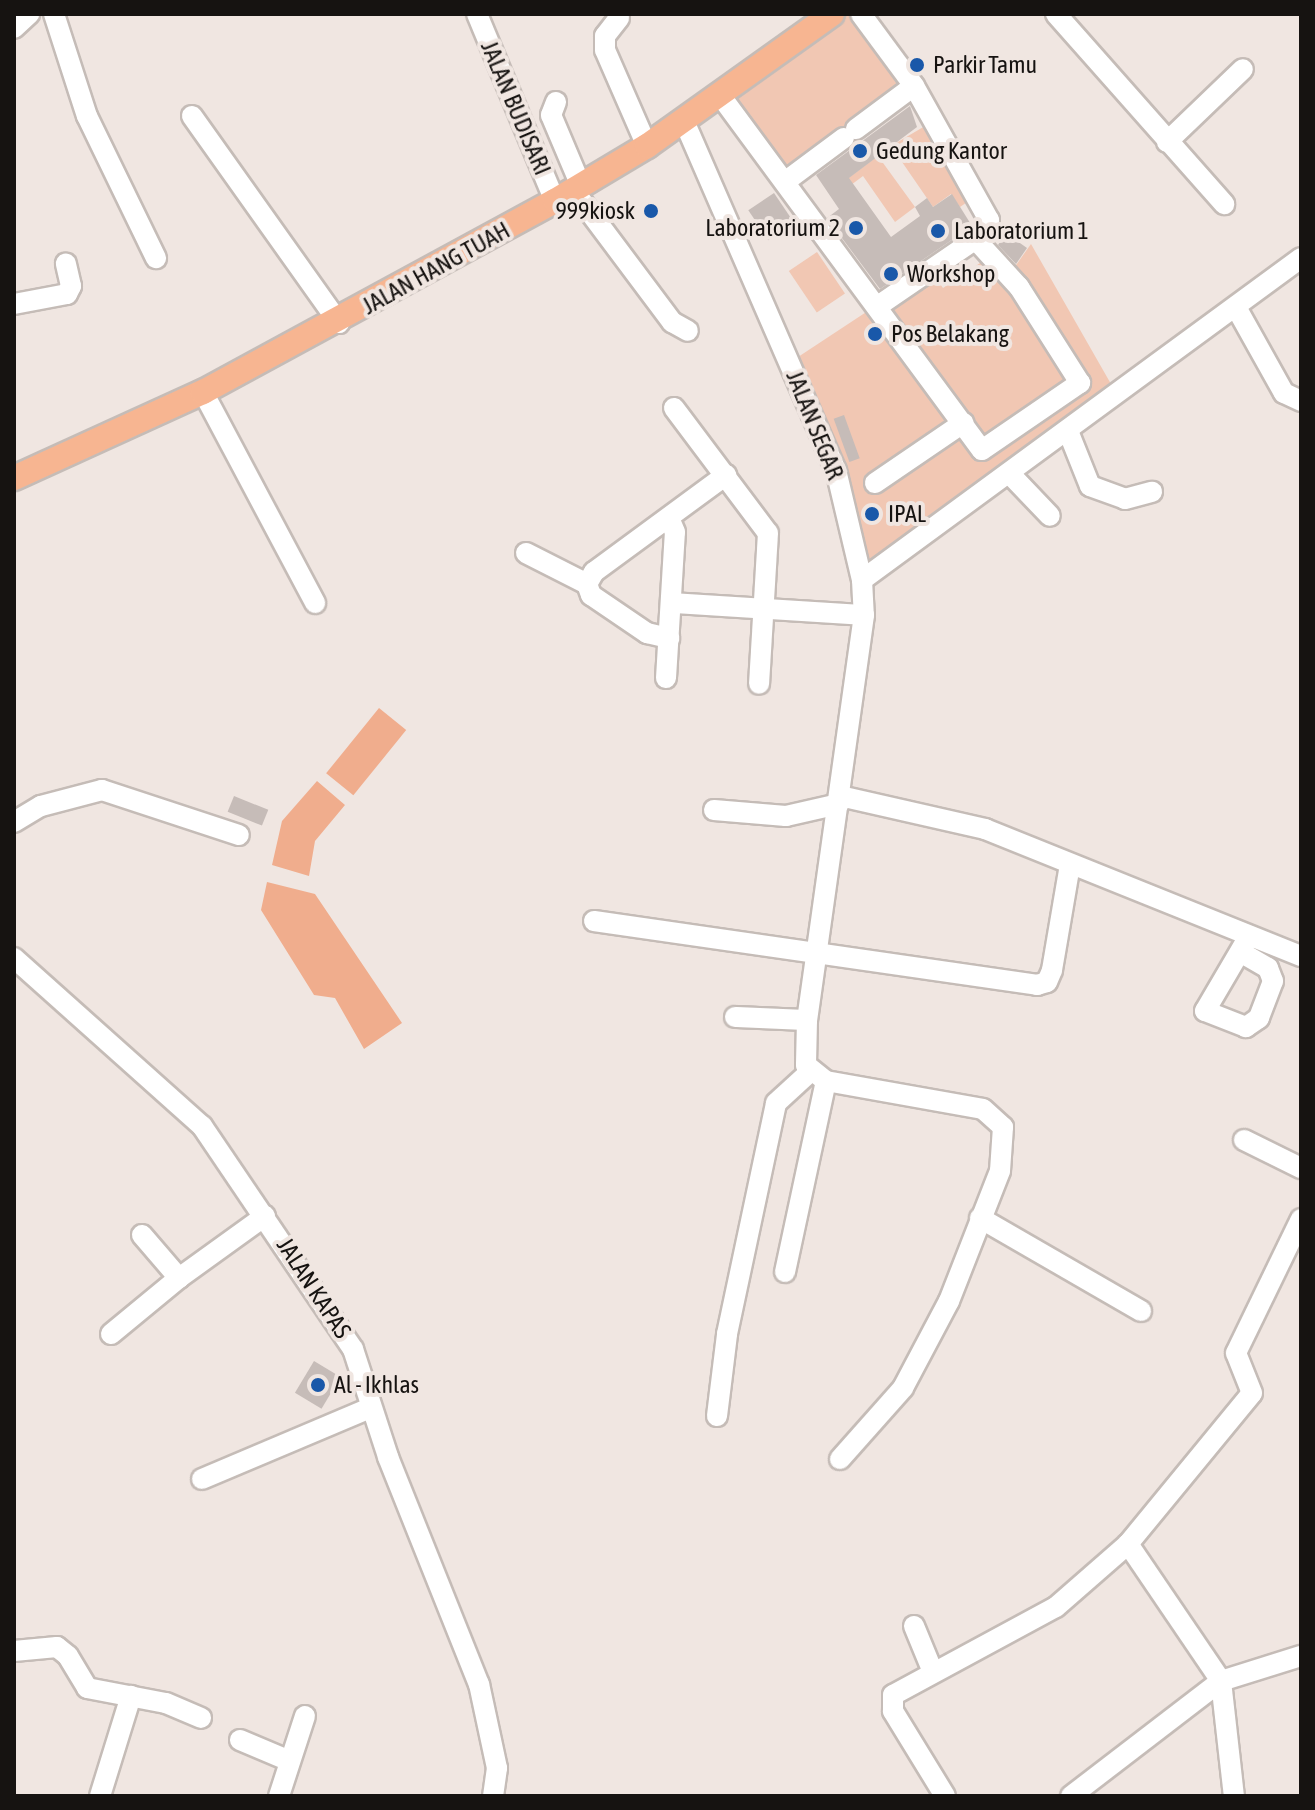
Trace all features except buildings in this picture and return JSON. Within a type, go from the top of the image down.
[{"type":"main road","name":"JALAN HANG TUAH","points":[[14,478],[203,392],[339,323],[570,193],[684,121],[832,14]]},
{"type":"street","points":[[14,28],[29,14]]},
{"type":"street","points":[[54,14],[87,116],[156,258]]},
{"type":"street","name":"JALAN BUDISARI","points":[[477,14],[570,193]]},
{"type":"street","points":[[861,14],[914,86],[989,220],[986,232],[878,306]]},
{"type":"street","points":[[1056,14],[1224,204]]},
{"type":"street","points":[[619,18],[605,36],[605,50],[647,146]]},
{"type":"street","points":[[1167,142],[1243,69]]},
{"type":"street","points":[[786,181],[914,86]]},
{"type":"street","points":[[720,95],[982,450],[1080,383],[1019,287],[975,239]]},
{"type":"street","points":[[556,102],[551,115],[570,193],[672,322],[688,331]]},
{"type":"street","points":[[192,116],[339,323]]},
{"type":"street","name":"JALAN SEGAR","points":[[684,121],[836,470],[862,580],[864,615],[807,1020],[804,1057],[818,1076],[785,1272]]},
{"type":"street","points":[[862,580],[1237,309],[1301,258]]},
{"type":"street","points":[[14,304],[67,294],[71,286],[66,264]]},
{"type":"street","points":[[1237,309],[1284,393],[1301,401]]},
{"type":"street","points":[[203,392],[315,603]]},
{"type":"street","points":[[674,408],[768,533],[759,684]]},
{"type":"street","points":[[875,483],[963,423]]},
{"type":"street","points":[[1068,431],[1090,486],[1125,499],[1152,492]]},
{"type":"street","points":[[1009,473],[1050,516]]},
{"type":"street","points":[[587,584],[648,531],[670,520],[726,475]]},
{"type":"street","points":[[666,678],[675,532],[670,520]]},
{"type":"street","points":[[526,553],[587,584],[591,595],[647,633],[669,638]]},
{"type":"street","points":[[673,603],[864,615]]},
{"type":"street","points":[[14,822],[41,806],[102,790],[239,835]]},
{"type":"street","points":[[714,810],[786,816],[840,800],[985,829],[1245,944],[1301,956]]},
{"type":"street","points":[[594,921],[1047,982],[1070,865]]},
{"type":"street","name":"JALAN KAPAS","points":[[14,958],[202,1126],[353,1349],[370,1408],[479,1684],[497,1768],[493,1796]]},
{"type":"street","points":[[735,1017],[807,1020]]},
{"type":"street","points":[[717,1416],[727,1334],[776,1103],[818,1076],[983,1109],[1003,1127],[1002,1157],[980,1218],[926,1348],[903,1388],[840,1459]]},
{"type":"street","points":[[1244,1140],[1301,1168]]},
{"type":"street","points":[[111,1334],[179,1278],[265,1216]]},
{"type":"street","points":[[980,1218],[1141,1311]]},
{"type":"street","points":[[945,1796],[891,1703],[895,1693],[1056,1607],[1128,1544],[1252,1393],[1236,1353],[1301,1219]]},
{"type":"street","points":[[142,1235],[179,1278]]},
{"type":"street","points":[[202,1479],[370,1408]]},
{"type":"street","points":[[1128,1544],[1221,1681],[1234,1796]]},
{"type":"street","points":[[914,1626],[933,1672]]},
{"type":"street","points":[[14,1651],[57,1647],[87,1688],[131,1696],[201,1718]]},
{"type":"street","points":[[1071,1796],[1221,1681],[1301,1656]]},
{"type":"street","points":[[100,1796],[131,1696]]},
{"type":"street","points":[[279,1796],[305,1716]]},
{"type":"street","points":[[240,1740],[290,1761]]},
{"type":"shaded area","points":[[844,14],[861,14],[914,86],[840,132],[786,181],[723,100]]},
{"type":"shaded area","points":[[925,126],[973,198],[960,207],[951,194],[933,207],[891,146]]},
{"type":"shaded area","points":[[878,156],[915,207],[895,222],[863,176],[839,194],[835,188]]},
{"type":"shaded area","points":[[1031,244],[1115,391],[865,573],[795,359],[930,270],[943,288],[983,261],[1009,275]]},
{"type":"shaded area","points":[[817,252],[845,293],[817,312],[789,271]]},
{"type":"shaded area","points":[[379,708],[406,730],[353,795],[326,773]]},
{"type":"shaded area","points":[[317,781],[345,805],[315,841],[309,876],[272,865],[282,821]]},
{"type":"shaded area","points":[[267,882],[315,894],[402,1023],[364,1049],[335,998],[314,995],[261,910]]},
{"type":"place","name":"Parkir Tamu","points":[[917,65]]},
{"type":"place","name":"Gedung Kantor","points":[[860,151]]},
{"type":"place","name":"999kiosk","points":[[651,211]]},
{"type":"place","name":"Laboratorium 2","points":[[856,228]]},
{"type":"place","name":"Laboratorium 1","points":[[938,231]]},
{"type":"place","name":"Workshop","points":[[891,274]]},
{"type":"place","name":"Pos Belakang","points":[[875,334]]},
{"type":"place","name":"IPAL","points":[[872,514]]},
{"type":"place","name":"Al - Ikhlas","points":[[318,1385]]}]
